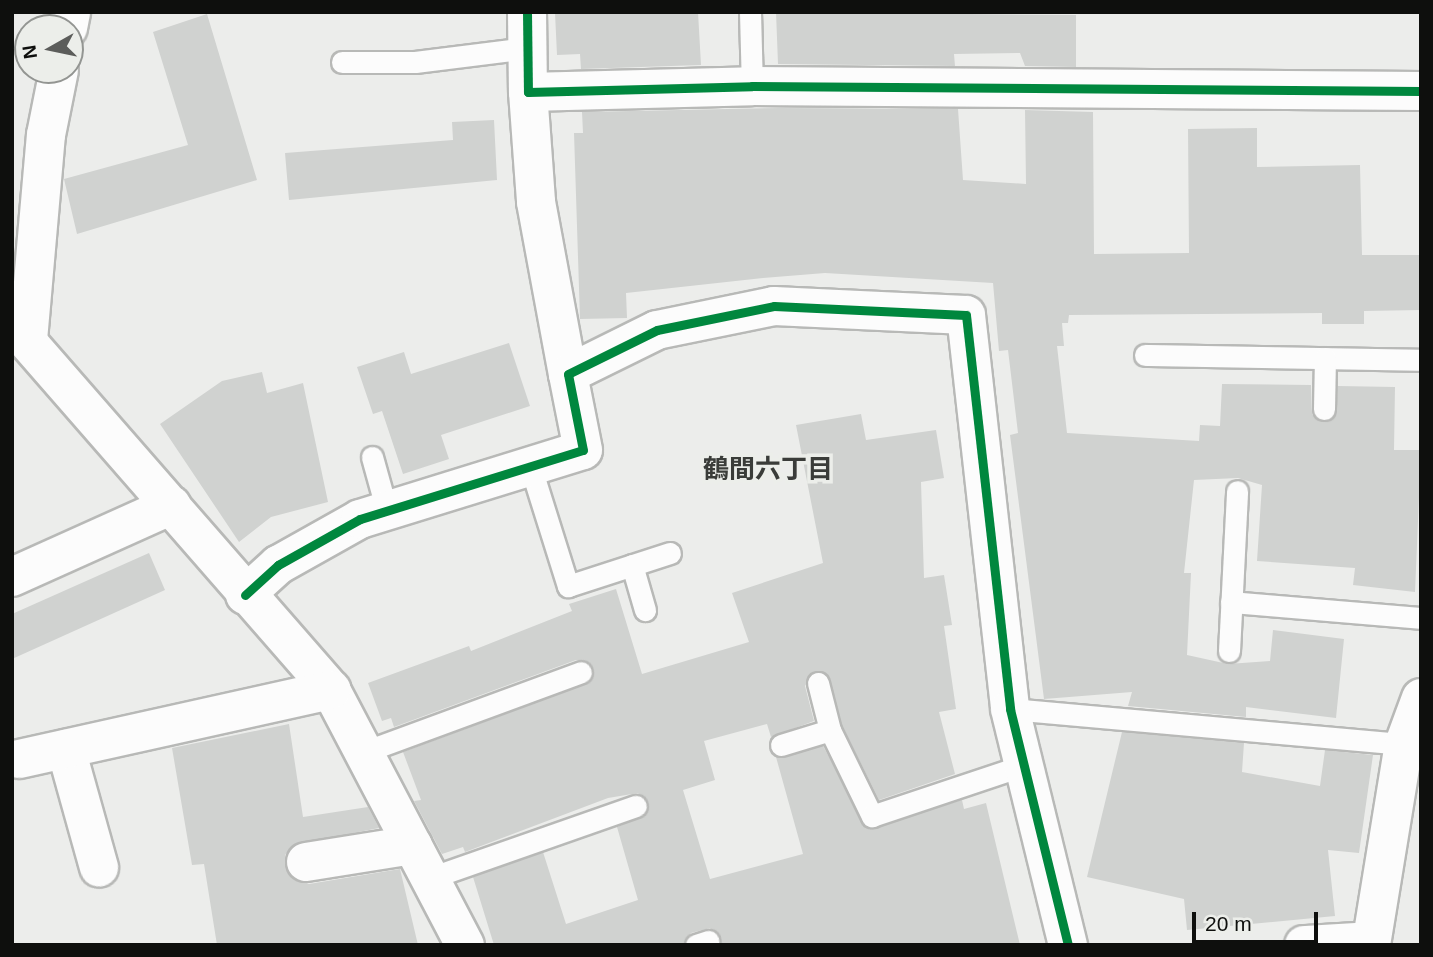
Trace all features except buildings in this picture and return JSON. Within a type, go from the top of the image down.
[{"type":"street","points":[[245,595],[278,565],[359,519],[583,450],[536,202],[528,92],[527,30]]},
{"type":"street","points":[[57,84],[46,135],[20,332],[172,505],[245,595],[331,690],[465,945]]},
{"type":"street","points":[[528,92],[752,86],[1421,91]]},
{"type":"street","points":[[568,374],[657,330],[774,306],[966,315],[1010,709],[1068,945]]},
{"type":"street","points":[[12,577],[172,505]]},
{"type":"street","points":[[19,759],[331,690]]},
{"type":"street","points":[[1304,945],[1371,943],[1405,831],[1404,744],[1421,698]]},
{"type":"street","points":[[66,749],[99,867]]},
{"type":"street","points":[[306,862],[412,845]]},
{"type":"lane","points":[[750,12],[752,86]]},
{"type":"lane","points":[[342,62],[415,62],[527,30]]},
{"type":"lane","points":[[1145,355],[1421,360]]},
{"type":"lane","points":[[1324,409],[1325,358]]},
{"type":"lane","points":[[372,457],[387,511]]},
{"type":"lane","points":[[531,468],[568,586],[670,554]]},
{"type":"lane","points":[[1229,651],[1237,491]]},
{"type":"lane","points":[[632,565],[645,610]]},
{"type":"lane","points":[[1231,602],[1421,618]]},
{"type":"lane","points":[[364,752],[582,672]]},
{"type":"lane","points":[[818,683],[830,730],[872,816],[1024,765]]},
{"type":"lane","points":[[1010,709],[1404,744]]},
{"type":"lane","points":[[782,746],[830,730]]},
{"type":"lane","points":[[430,878],[636,806]]},
{"type":"cycle path","points":[[527,12],[528,92],[752,86],[1421,91]]},
{"type":"cycle path","points":[[245,595],[278,565],[360,519],[583,450],[568,374],[657,330],[774,306],[966,315],[1010,709],[1068,945]]},
{"type":"district","name":"鶴間六丁目","points":[[768,470]]}]
